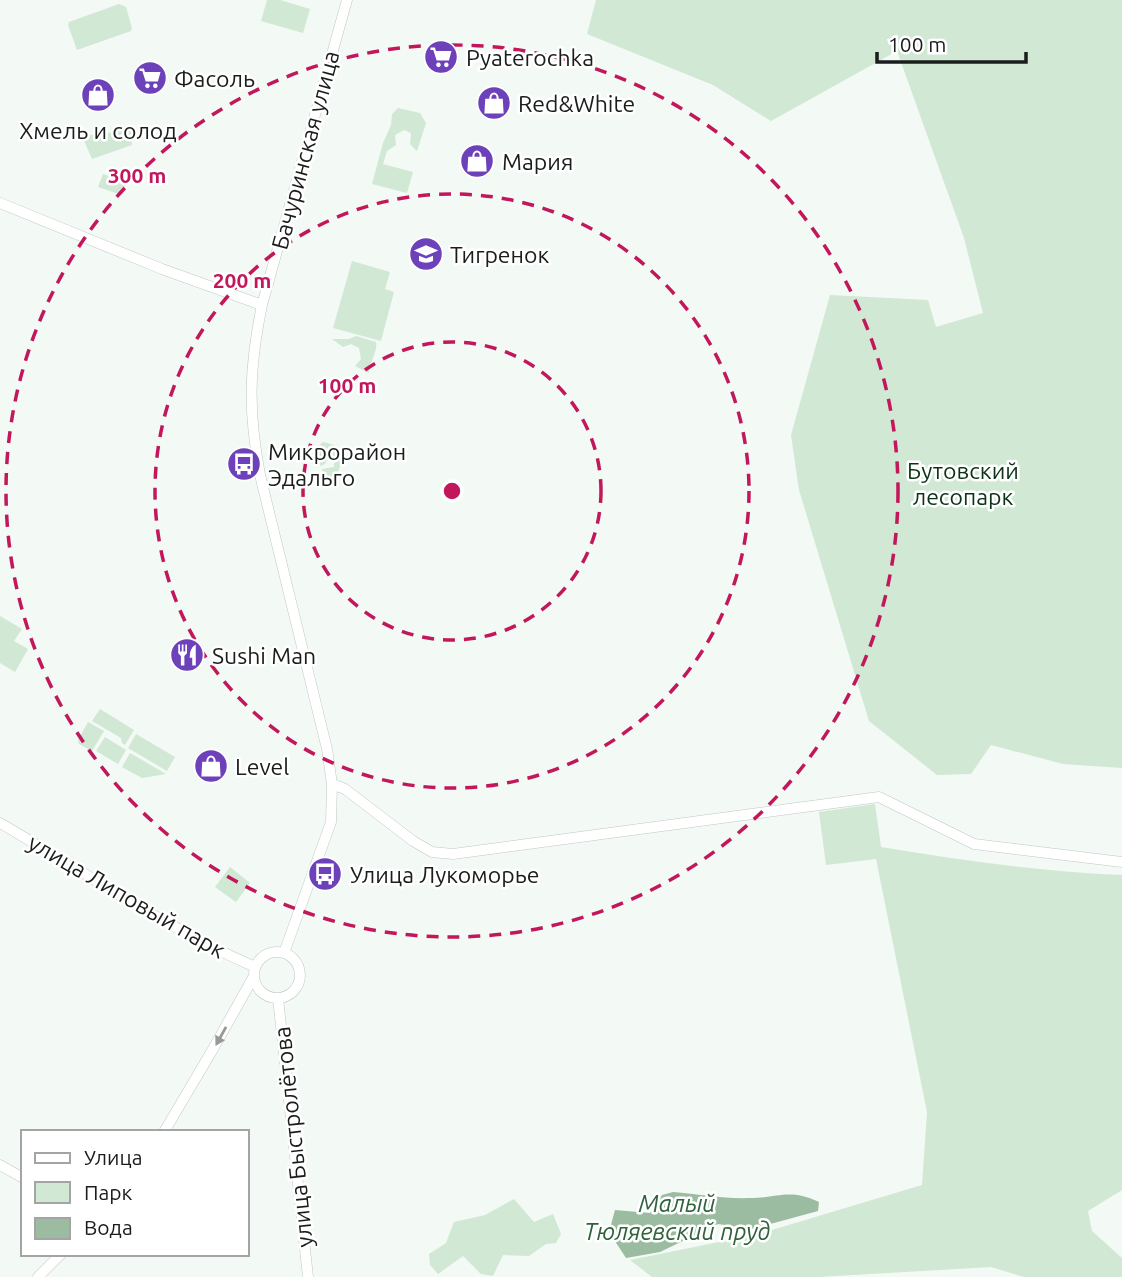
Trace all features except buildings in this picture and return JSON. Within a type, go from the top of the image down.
[{"type":"street","name":"Бачуринская улица","points":[[284,953],[331,822],[332,784],[327,749],[257,460],[250,380],[262,305],[347,0]]},
{"type":"street","points":[[0,204],[162,269],[262,305]]},
{"type":"street","points":[[332,784],[345,789],[413,841],[432,852],[453,854],[802,805],[879,797],[974,844],[1122,862]]},
{"type":"street","name":"улица Липовый парк","points":[[0,823],[254,971]]},
{"type":"street","points":[[165,1130],[214,1049],[260,959],[267,954],[284,953],[297,965],[299,974],[293,990],[278,998],[261,992],[256,985],[254,971]]},
{"type":"street","name":"улица Быстролётова","points":[[278,998],[308,1277]]},
{"type":"street","points":[[0,1164],[21,1177]]},
{"type":"street","points":[[38,1277],[59,1256]]},
{"type":"green space","points":[[267,0],[280,0],[310,9],[303,33],[261,21]]},
{"type":"green space","name":"Бутовский лесопарк","points":[[596,0],[1122,0],[1122,768],[1063,764],[991,745],[971,774],[937,775],[869,721],[799,490],[791,435],[830,295],[928,300],[936,327],[983,313],[964,238],[897,51],[771,121],[713,85],[587,34]]},
{"type":"green space","points":[[119,4],[126,7],[131,31],[77,50],[69,22]]},
{"type":"green space","points":[[398,108],[420,113],[426,123],[417,151],[410,144],[411,133],[404,130],[395,135],[396,145],[387,151],[383,164],[413,172],[407,193],[372,184],[392,114]]},
{"type":"green space","points":[[131,130],[132,145],[92,159],[82,136]]},
{"type":"green space","points":[[103,174],[126,182],[122,195],[98,187]]},
{"type":"green space","points":[[352,261],[390,272],[385,289],[394,292],[381,341],[333,328]]},
{"type":"green space","points":[[356,336],[376,342],[369,373],[355,366],[361,359],[359,348],[351,344],[343,347],[332,339],[349,339]]},
{"type":"green space","points":[[323,442],[335,445],[345,452],[337,480],[325,479],[322,469],[334,467],[334,459],[328,458],[321,466],[314,459],[313,451]]},
{"type":"green space","points":[[0,616],[22,629],[14,641],[28,649],[15,672],[0,663]]},
{"type":"green space","points":[[100,709],[134,730],[125,745],[121,738],[92,721]]},
{"type":"green space","points":[[88,722],[104,731],[92,751],[79,744],[78,740]]},
{"type":"green space","points":[[136,734],[175,757],[167,771],[128,748]]},
{"type":"green space","points":[[105,737],[126,750],[118,764],[96,751]]},
{"type":"green space","points":[[130,753],[166,774],[142,778],[122,767]]},
{"type":"green space","points":[[875,804],[881,847],[1031,868],[1122,875],[1122,1190],[1088,1211],[1092,1231],[1122,1258],[1122,1277],[1024,1277],[991,1267],[819,1277],[652,1277],[630,1260],[759,1234],[922,1185],[927,1112],[876,859],[826,865],[819,812]]},
{"type":"green space","points":[[230,867],[250,883],[236,902],[215,887]]},
{"type":"green space","points":[[514,1199],[534,1222],[553,1214],[561,1234],[556,1243],[546,1244],[529,1256],[503,1255],[493,1276],[481,1274],[463,1256],[438,1274],[430,1265],[429,1254],[446,1243],[454,1222],[485,1215]]},
{"type":"water","name":"Малый Тюляевский пруд","points":[[673,1192],[740,1198],[799,1195],[819,1202],[818,1211],[752,1229],[718,1224],[660,1252],[626,1258],[609,1232],[615,1210],[650,1213],[662,1195]]},
{"type":"place","name":"Pyaterochka","points":[[441,57]]},
{"type":"place","name":"Фасоль","points":[[150,78]]},
{"type":"place","name":"Хмель и солод","points":[[98,95]]},
{"type":"place","name":"Red&White","points":[[494,103]]},
{"type":"place","name":"Мария","points":[[477,161]]},
{"type":"place","name":"Тигренок","points":[[426,254]]},
{"type":"place","name":"Микрорайон Эдальго","points":[[244,464]]},
{"type":"place","name":"Sushi Man","points":[[187,655]]},
{"type":"place","name":"Level","points":[[211,766]]},
{"type":"place","name":"Улица Лукоморье","points":[[325,874]]}]
